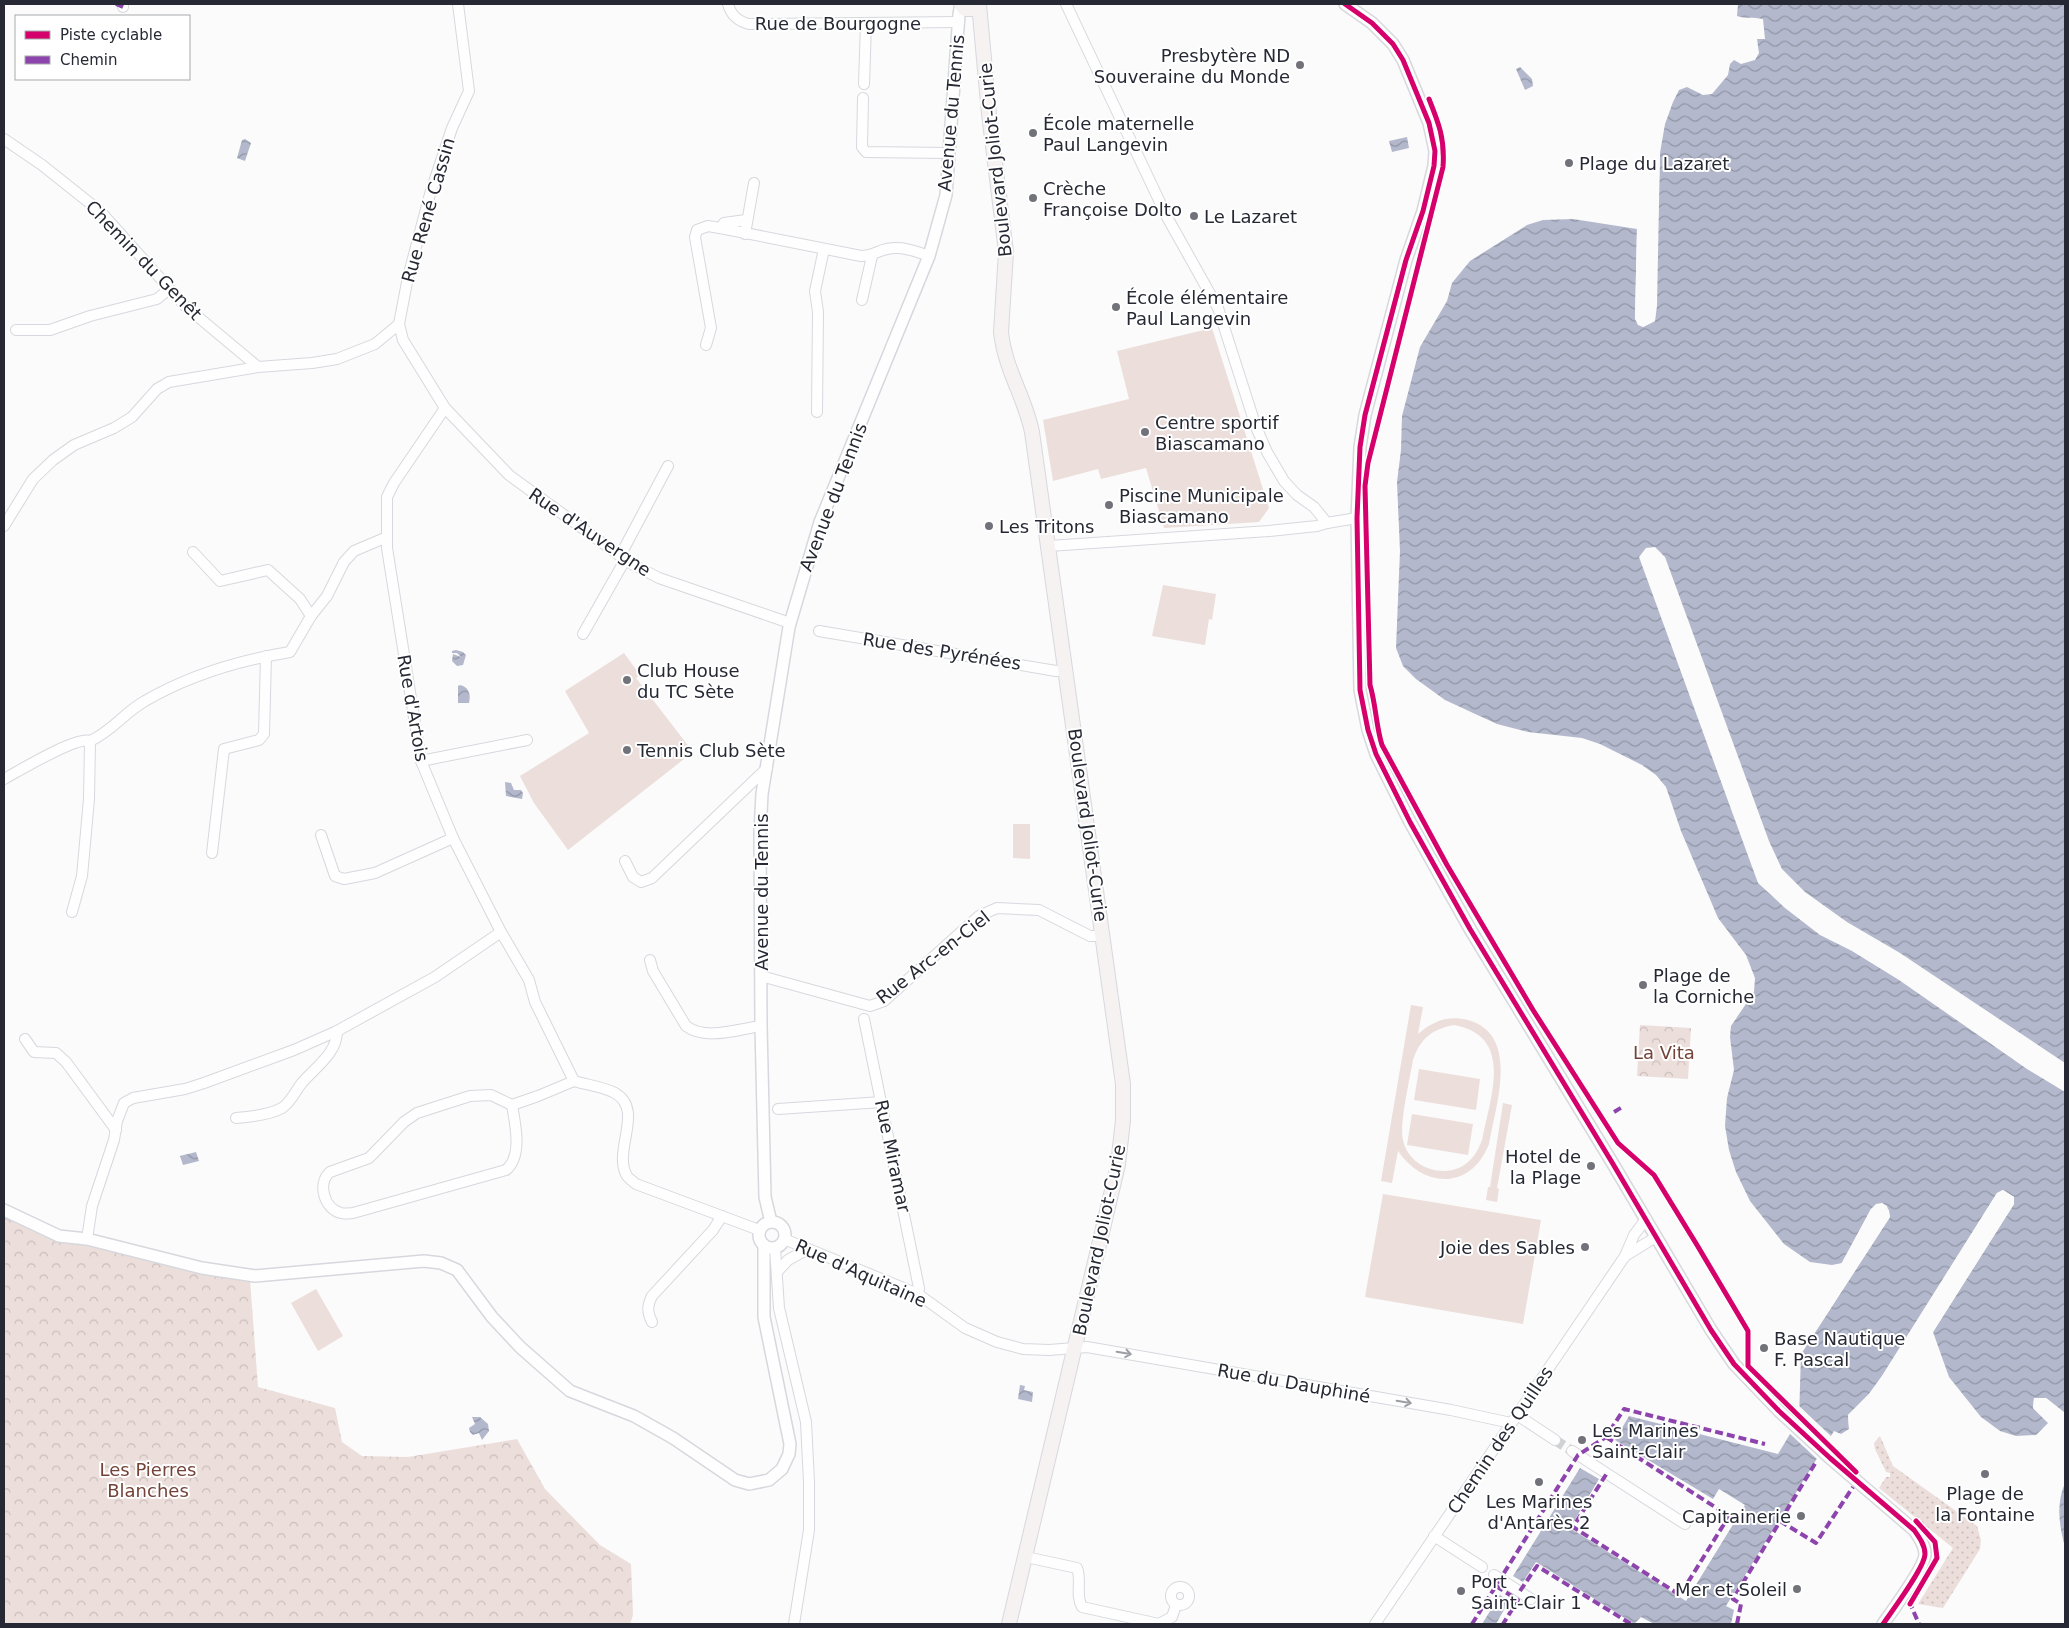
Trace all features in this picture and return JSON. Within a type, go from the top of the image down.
[{"type":"main road","name":"Boulevard Joliot-Curie","points":[[970,6],[982,21],[989,114],[1006,252],[1001,325],[1002,343],[1011,375],[1029,419],[1049,546],[1123,1084],[1123,1120],[1118,1165],[1009,1624]]},
{"type":"street","name":"Rue René Cassin","points":[[399,324],[408,277],[430,194],[452,128],[469,90],[458,4]]},
{"type":"street","name":"Rue de Bourgogne","points":[[728,4],[734,16],[740,22],[749,24],[959,22]]},
{"type":"street","points":[[1066,4],[1167,217],[1218,308],[1256,427],[1267,452],[1284,481],[1296,495],[1314,506],[1327,522]]},
{"type":"street","points":[[1347,4],[1372,23],[1393,44],[1403,60],[1429,124],[1435,151],[1434,166],[1423,211],[1406,260],[1366,415],[1360,447],[1357,518],[1360,690],[1368,730],[1376,754],[1410,822],[1470,929],[1711,1330],[1734,1364],[1779,1411],[1830,1458],[1914,1530],[1922,1542],[1925,1556],[1916,1574],[1883,1624]]},
{"type":"street","name":"Avenue du Tennis","points":[[771,1222],[765,1197],[761,1026],[760,832],[762,794],[790,623],[820,522],[929,256],[946,195],[959,22],[970,6]]},
{"type":"street","points":[[864,84],[866,24]]},
{"type":"street","points":[[863,98],[862,147],[866,152],[948,153]]},
{"type":"street","name":"Chemin du Genêt","points":[[4,138],[42,164],[101,212],[186,306],[258,367]]},
{"type":"street","points":[[745,234],[754,183]]},
{"type":"street","points":[[720,228],[724,223],[746,220]]},
{"type":"street","points":[[706,346],[711,328],[695,237],[697,230],[703,227],[720,228],[861,256],[872,256],[887,248],[909,248],[929,256]]},
{"type":"street","points":[[817,412],[818,312],[815,291],[824,249]]},
{"type":"street","points":[[862,300],[872,256]]},
{"type":"street","points":[[16,330],[50,330],[90,316],[157,299],[169,289]]},
{"type":"street","points":[[4,526],[33,479],[53,460],[74,445],[114,428],[132,417],[157,389],[169,382],[258,367],[337,359],[375,344],[399,324],[403,340],[445,408]]},
{"type":"street","name":"Rue d'Auvergne","points":[[445,408],[509,475],[639,569],[659,578],[790,623]]},
{"type":"street","name":"Rue d'Artois","points":[[445,408],[394,483],[387,497],[387,537],[421,761],[453,838],[501,932],[529,980],[535,1002],[574,1082]]},
{"type":"street","points":[[583,634],[668,466]]},
{"type":"street","points":[[1049,546],[1269,531],[1317,526],[1327,522],[1357,518]]},
{"type":"street","points":[[4,779],[71,743],[86,740],[90,742],[103,735],[144,701],[197,676],[266,656],[290,652],[311,616],[327,596],[344,562],[354,551],[387,537]]},
{"type":"street","points":[[193,552],[220,582],[268,570],[300,600],[311,616]]},
{"type":"street","name":"Rue des Pyrénées","points":[[819,631],[1056,671],[1066,670]]},
{"type":"street","points":[[212,853],[224,749],[259,740],[264,734],[266,656]]},
{"type":"street","points":[[421,761],[527,740]]},
{"type":"street","points":[[72,912],[82,876],[89,799],[90,742]]},
{"type":"street","points":[[625,861],[633,878],[641,882],[652,878],[767,768]]},
{"type":"street","points":[[321,835],[335,876],[344,879],[375,873],[453,838]]},
{"type":"street","name":"Rue Arc-en-Ciel","points":[[760,976],[870,1006],[884,1001],[980,916],[997,908],[1039,910],[1090,936],[1103,936]]},
{"type":"street","points":[[87,1239],[92,1206],[116,1130],[120,1109],[124,1103],[132,1098],[185,1089],[294,1050],[338,1030],[435,977],[501,932]]},
{"type":"street","points":[[650,960],[653,971],[686,1026],[694,1033],[705,1034],[761,1026]]},
{"type":"street","name":"Rue Miramar","points":[[864,1019],[919,1288],[918,1294]]},
{"type":"street","points":[[236,1118],[252,1117],[280,1108],[289,1101],[302,1083],[328,1056],[337,1041],[338,1030]]},
{"type":"street","points":[[25,1039],[34,1052],[56,1053],[66,1062],[116,1130]]},
{"type":"street","points":[[512,1105],[515,1123],[515,1156],[512,1165],[506,1170],[353,1213],[341,1213],[332,1208],[325,1197],[322,1183],[325,1176],[330,1172],[369,1158],[404,1122],[417,1114],[470,1096],[491,1095],[512,1105],[574,1082],[614,1092],[624,1099],[628,1108],[623,1160],[627,1176],[636,1184],[759,1230]]},
{"type":"street","points":[[778,1109],[882,1102]]},
{"type":"street","points":[[4,1210],[59,1236],[87,1239],[202,1268],[255,1276],[424,1261],[441,1263],[457,1270],[492,1317],[520,1347],[570,1391],[634,1416],[673,1438],[735,1480],[749,1484],[769,1480],[782,1469],[789,1454],[790,1444],[764,1317],[769,1247]]},
{"type":"street","points":[[652,1322],[648,1313],[648,1305],[652,1296],[713,1230],[722,1216]]},
{"type":"street","name":"Chemin des Quilles","points":[[1376,1624],[1625,1256],[1634,1235],[1646,1220]]},
{"type":"street","points":[[769,1247],[784,1239],[784,1232],[781,1226],[771,1222],[762,1226],[759,1230],[759,1238],[769,1247],[777,1272],[779,1308],[806,1422],[809,1530],[794,1624]]},
{"type":"street","name":"Chemin des Quilles","points":[[1625,1256],[1656,1237]]},
{"type":"street","name":"Rue d'Aquitaine","points":[[784,1239],[918,1294],[965,1328],[997,1342],[1023,1349],[1049,1350],[1076,1347]]},
{"type":"street","points":[[777,1272],[788,1260],[808,1249]]},
{"type":"street","name":"Rue du Dauphiné","points":[[1076,1347],[1086,1347],[1451,1410],[1514,1419]]},
{"type":"street","points":[[1514,1419],[1555,1440]]},
{"type":"street","points":[[1572,1451],[1685,1524]]},
{"type":"street","points":[[1434,1536],[1482,1567]]},
{"type":"street","points":[[1026,1557],[1077,1568],[1079,1573],[1078,1601],[1082,1607],[1159,1624],[1172,1617],[1176,1605]]},
{"type":"street","points":[[1494,1575],[1531,1599]]},
{"type":"green space","name":"Centre sportif Biascamano","points":[[1212,328],[1269,508],[1259,522],[1164,528],[1146,468],[1101,479],[1098,469],[1053,481],[1043,420],[1129,399],[1117,351]]},
{"type":"green space","points":[[1163,585],[1216,594],[1212,620],[1209,619],[1205,645],[1152,636]]},
{"type":"green space","name":"Tennis Club Sète","points":[[624,653],[640,675],[636,678],[693,752],[568,850],[534,803],[520,776],[589,733],[565,691]]},
{"type":"green space","points":[[1013,824],[1030,824],[1030,859],[1013,858]]},
{"type":"green space","points":[[1411,1005],[1423,1007],[1418,1034],[1441,1020],[1454,1018],[1468,1020],[1484,1028],[1494,1040],[1500,1056],[1501,1074],[1489,1144],[1481,1159],[1471,1170],[1459,1176],[1446,1179],[1433,1178],[1409,1163],[1398,1151],[1392,1183],[1381,1181]],"holes":[[[1454,1025],[1473,1031],[1485,1042],[1492,1055],[1494,1071],[1490,1106],[1482,1140],[1474,1155],[1461,1167],[1452,1170],[1434,1170],[1417,1162],[1406,1149],[1403,1140],[1402,1124],[1413,1060],[1423,1041],[1439,1029]]]},
{"type":"green space","name":"La Vita","points":[[1640,1025],[1691,1028],[1688,1079],[1637,1076]]},
{"type":"green space","points":[[1419,1069],[1480,1079],[1476,1110],[1414,1100]]},
{"type":"green space","points":[[1503,1103],[1512,1105],[1497,1188],[1499,1189],[1497,1202],[1486,1200],[1488,1187],[1490,1187]]},
{"type":"green space","points":[[1412,1114],[1473,1124],[1468,1155],[1407,1145]]},
{"type":"green space","points":[[1383,1194],[1541,1220],[1523,1324],[1365,1297]]},
{"type":"green space","name":"Les Pierres Blanches","points":[[4,1215],[45,1237],[80,1241],[186,1270],[250,1280],[258,1387],[335,1408],[342,1442],[362,1456],[408,1457],[517,1439],[545,1489],[600,1545],[631,1564],[633,1615],[630,1624],[4,1624]]},
{"type":"green space","points":[[316,1289],[343,1336],[318,1351],[291,1303]]},
{"type":"green space","points":[[1880,1436],[1893,1466],[1977,1526],[1981,1540],[1980,1549],[1943,1608],[1918,1604],[1953,1548],[1879,1488],[1886,1477],[1890,1477],[1890,1473],[1886,1472],[1875,1449],[1874,1443]]},
{"type":"water","points":[[1738,4],[2065,4],[2065,1413],[2046,1398],[2034,1398],[2033,1408],[2048,1423],[2036,1435],[2016,1436],[2000,1431],[1981,1417],[1949,1377],[1933,1332],[2014,1204],[2014,1197],[2003,1190],[1997,1193],[1882,1376],[1869,1394],[1848,1415],[1849,1429],[1841,1434],[1834,1431],[1726,1606],[1734,1610],[1731,1624],[1654,1624],[1641,1617],[1634,1624],[1536,1562],[1523,1582],[1513,1576],[1580,1468],[1599,1479],[1570,1528],[1686,1601],[1745,1505],[1719,1489],[1713,1499],[1615,1440],[1629,1416],[1778,1454],[1799,1419],[1801,1354],[1890,1217],[1889,1210],[1882,1203],[1871,1209],[1842,1263],[1832,1265],[1810,1262],[1784,1244],[1750,1201],[1736,1172],[1729,1150],[1725,1126],[1727,1098],[1734,1070],[1730,1037],[1731,1026],[1754,992],[1755,978],[1746,955],[1718,918],[1681,831],[1666,787],[1656,775],[1642,765],[1600,744],[1582,738],[1528,732],[1497,724],[1445,700],[1416,679],[1403,666],[1396,648],[1400,551],[1397,482],[1401,450],[1402,416],[1420,347],[1447,301],[1452,283],[1470,261],[1527,225],[1543,220],[1573,219],[1637,229],[1635,319],[1643,327],[1655,321],[1660,153],[1665,124],[1679,90],[1687,87],[1703,95],[1712,94],[1728,75],[1730,64],[1734,60],[1741,64],[1755,60],[1759,53],[1757,39],[1765,39],[1763,19],[1737,16]]},
{"type":"water","points":[[1520,67],[1532,79],[1533,86],[1525,90],[1516,69]]},
{"type":"water","points":[[1407,137],[1409,148],[1392,152],[1389,141]]},
{"type":"water","points":[[245,139],[251,143],[245,161],[237,158],[242,140]]},
{"type":"water","points":[[456,650],[466,655],[463,665],[457,666],[452,661],[453,654],[461,657],[457,653],[452,653],[452,651]]},
{"type":"water","points":[[460,685],[469,691],[469,703],[458,703],[458,686]]},
{"type":"water","points":[[505,782],[511,783],[514,790],[521,790],[523,793],[522,799],[506,796]]},
{"type":"water","points":[[196,1152],[199,1161],[183,1165],[180,1156]]},
{"type":"water","points":[[1020,1385],[1025,1386],[1024,1390],[1033,1392],[1032,1402],[1018,1399]]},
{"type":"water","points":[[472,1417],[480,1417],[488,1424],[489,1431],[482,1440],[479,1433],[473,1435],[470,1432],[469,1428],[475,1424]]},
{"type":"water","points":[[2065,1483],[2065,1547],[2061,1531],[2059,1507]]},
{"type":"water","points":[[1500,1595],[1509,1601],[1496,1624],[1482,1624]]},
{"type":"pier","points":[[1660,153],[1657,306],[1655,321],[1643,327],[1638,325],[1635,319],[1637,226],[1639,229],[1638,319],[1643,324],[1653,320],[1658,156]]},
{"type":"pier","points":[[1655,547],[1665,557],[1769,841],[1782,869],[1805,892],[1847,922],[1900,953],[2065,1063],[2065,1092],[2027,1069],[1899,980],[1852,951],[1820,935],[1785,908],[1758,883],[1639,557],[1646,548]]},
{"type":"pier","points":[[2003,1190],[2014,1197],[2014,1204],[1933,1332],[1931,1335],[1931,1331],[2012,1203],[2012,1198],[2008,1195],[2003,1193],[1999,1195],[1884,1377],[1871,1396],[1851,1416],[1852,1430],[1849,1429],[1848,1415],[1869,1394],[1882,1376],[1997,1193]]},
{"type":"pier","points":[[1882,1203],[1887,1206],[1890,1217],[1801,1354],[1802,1349],[1887,1216],[1885,1208],[1881,1206],[1873,1210],[1844,1264],[1840,1266],[1871,1209],[1876,1204]]},
{"type":"pier","points":[[2034,1398],[2046,1398],[2065,1413],[2065,1416],[2045,1400],[2036,1401],[2035,1407],[2050,1421],[2050,1424],[2033,1408]]},
{"type":"pier","points":[[1797,1404],[1833,1438],[1818,1460],[1788,1432],[1796,1418]]},
{"type":"tunnel","points":[[1555,1440],[1572,1451]]},
{"type":"marked path","points":[[116,4],[123,7]]},
{"type":"marked path","points":[[1614,1112],[1624,1106]]},
{"type":"marked path","points":[[1472,1624],[1578,1455],[1606,1437],[1624,1409],[1765,1444]]},
{"type":"marked path","points":[[1606,1437],[1729,1516],[1680,1595],[1573,1527],[1607,1473]]},
{"type":"marked path","points":[[1737,1624],[1741,1604],[1733,1599],[1816,1462]]},
{"type":"marked path","points":[[1780,1521],[1816,1543],[1853,1487]]},
{"type":"marked path","points":[[1520,1591],[1537,1566],[1631,1624]]},
{"type":"marked path","points":[[1496,1586],[1518,1600],[1503,1624]]},
{"type":"marked path","points":[[1909,1601],[1919,1624]]},
{"type":"cycle path","points":[[1345,4],[1372,23],[1393,44],[1403,60],[1429,123],[1435,151],[1434,166],[1423,211],[1406,260],[1365,415],[1360,447],[1357,518],[1360,690],[1368,730],[1376,754],[1410,822],[1470,929],[1613,1164],[1711,1330],[1734,1364],[1779,1411],[1830,1458],[1914,1530],[1920,1538],[1925,1551],[1924,1560],[1883,1624]]},
{"type":"cycle path","points":[[1429,99],[1440,132],[1443,148],[1443,167],[1368,463],[1365,486],[1370,685],[1382,745],[1447,865],[1533,1010],[1618,1143],[1654,1175],[1748,1331],[1748,1366],[1856,1472]]},
{"type":"cycle path","points":[[1910,1604],[1937,1558],[1935,1542],[1916,1521]]},
{"type":"place","name":"Presbytère ND Souveraine du Monde","points":[[1300,65]]},
{"type":"place","name":"École maternelle Paul Langevin","points":[[1033,133]]},
{"type":"place","name":"Plage du Lazaret","points":[[1569,163]]},
{"type":"place","name":"Crèche Françoise Dolto","points":[[1033,198]]},
{"type":"place","name":"Le Lazaret","points":[[1194,216]]},
{"type":"place","name":"École élémentaire Paul Langevin","points":[[1116,307]]},
{"type":"place","name":"Centre sportif Biascamano","points":[[1145,432]]},
{"type":"place","name":"Piscine Municipale Biascamano","points":[[1109,505]]},
{"type":"place","name":"Les Tritons","points":[[989,526]]},
{"type":"place","name":"Club House du TC Sète","points":[[627,680]]},
{"type":"place","name":"Tennis Club Sète","points":[[627,750]]},
{"type":"place","name":"Plage de la Corniche","points":[[1643,985]]},
{"type":"place","name":"Hotel de la Plage","points":[[1591,1166]]},
{"type":"place","name":"Joie des Sables","points":[[1585,1247]]},
{"type":"place","name":"Base Nautique F. Pascal","points":[[1764,1348]]},
{"type":"place","name":"Les Marines Saint-Clair","points":[[1582,1440]]},
{"type":"place","name":"Plage de la Fontaine","points":[[1985,1474]]},
{"type":"place","name":"Les Marines d'Antarès 2","points":[[1539,1482]]},
{"type":"place","name":"Capitainerie","points":[[1801,1516]]},
{"type":"place","name":"Mer et Soleil","points":[[1797,1589]]},
{"type":"place","name":"Port Saint-Clair 1","points":[[1461,1591]]}]
